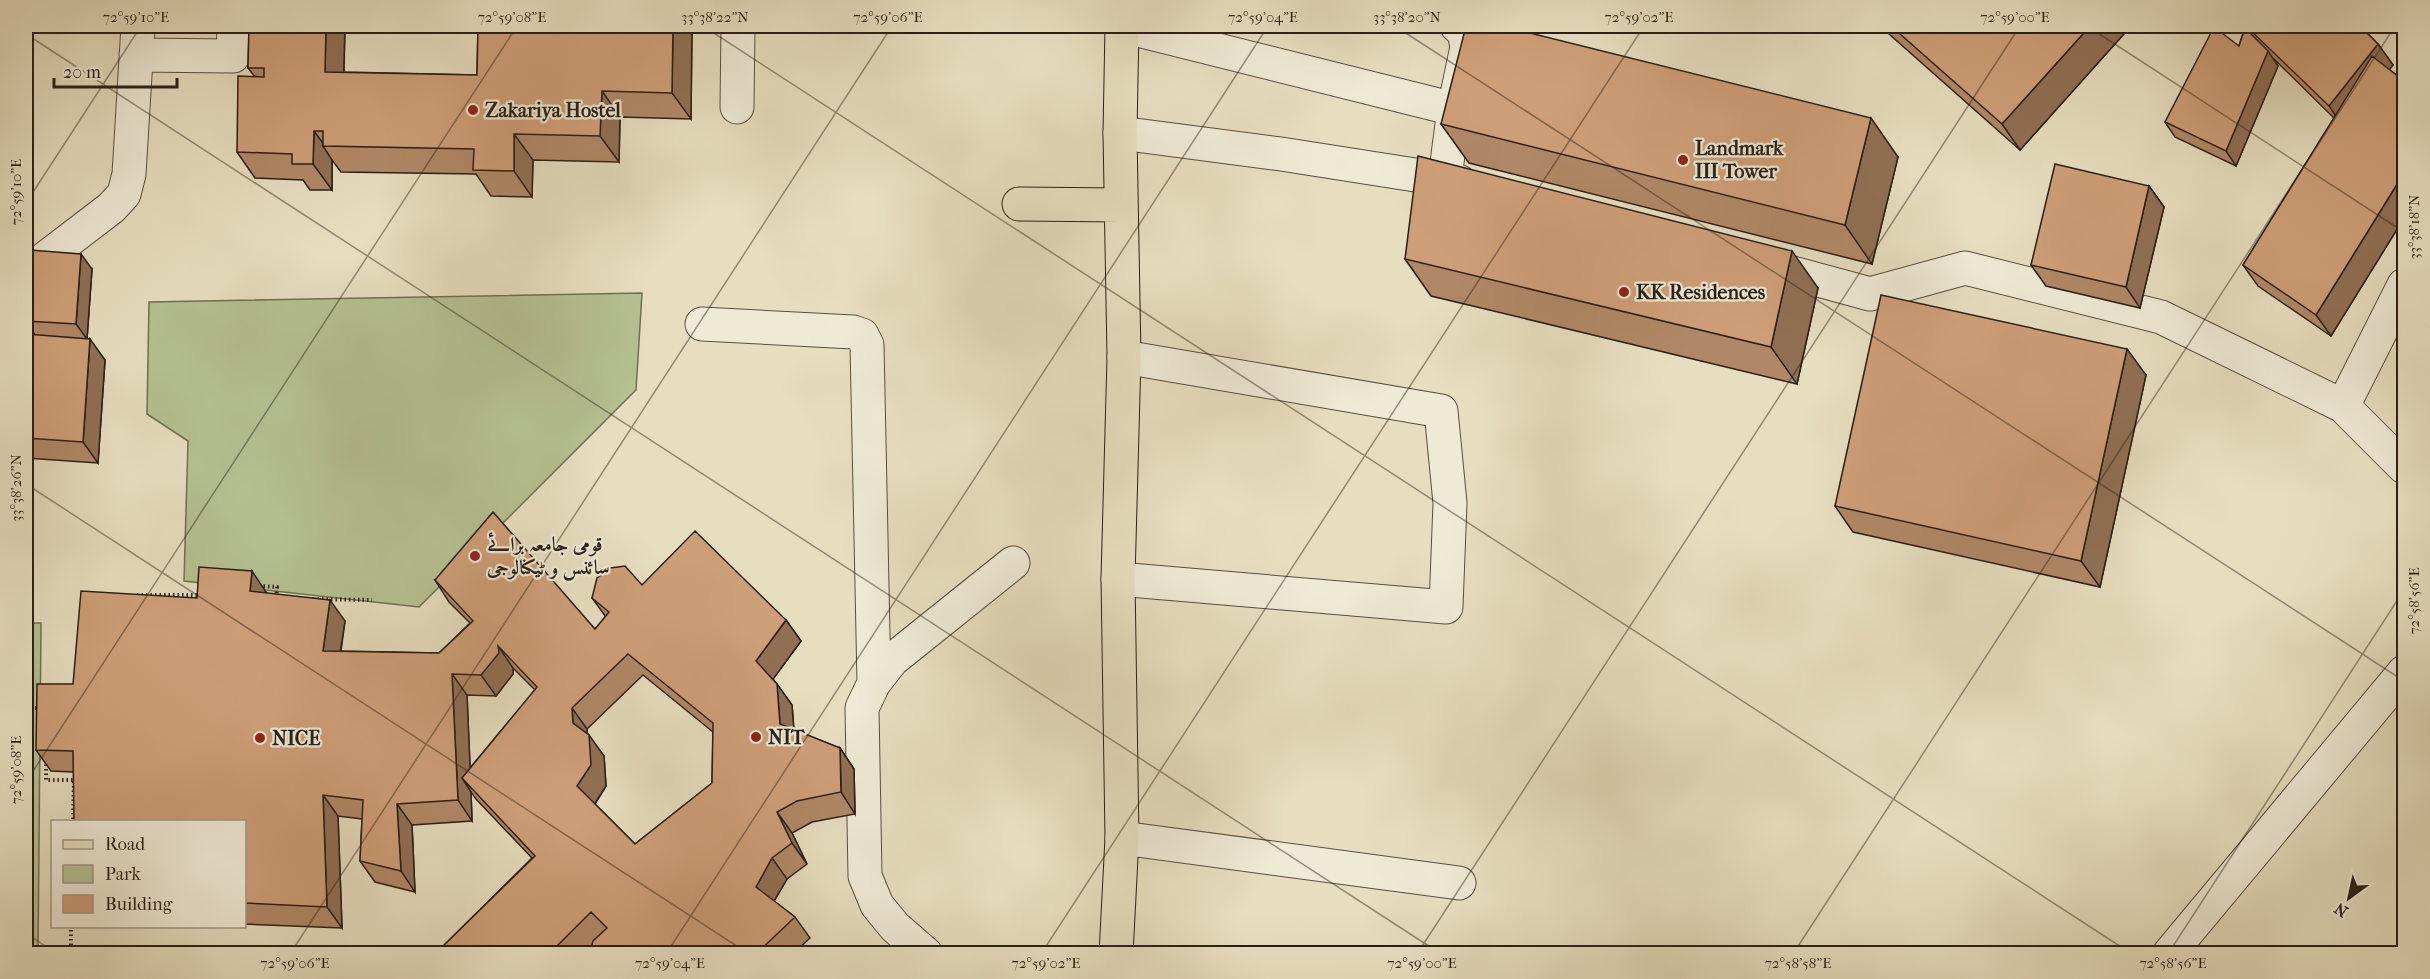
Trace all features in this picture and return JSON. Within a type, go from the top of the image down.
[{"type":"main road","points":[[1116,954],[1122,838],[1118,579],[1124,357],[1120,133],[1122,26]]},
{"type":"main road","points":[[1019,204],[1121,205]]},
{"type":"street","points":[[26,273],[111,208],[124,194],[129,174],[137,40],[233,56],[234,26]]},
{"type":"street","points":[[736,107],[738,26]]},
{"type":"street","points":[[1122,26],[1454,109]]},
{"type":"street","points":[[1445,178],[1454,109],[1467,46],[1464,32],[1457,26]]},
{"type":"street","points":[[1120,133],[1445,178],[1491,191]]},
{"type":"street","points":[[1732,257],[1870,294],[1965,268],[2161,317],[2343,406],[2404,467]]},
{"type":"street","points":[[2343,406],[2404,285]]},
{"type":"street","points":[[702,324],[853,332],[862,335],[867,345],[874,683]]},
{"type":"street","points":[[1118,579],[1446,608],[1450,503],[1441,411],[1124,357]]},
{"type":"street","points":[[926,954],[895,927],[877,905],[865,876],[862,708],[874,683],[892,660],[1013,563]]},
{"type":"street","points":[[2169,954],[2404,672]]},
{"type":"street","points":[[1122,838],[1459,884]]},
{"type":"path","points":[[253,586],[277,587],[276,598],[288,598]]},
{"type":"path","points":[[132,595],[204,595]]},
{"type":"path","points":[[312,599],[372,600]]},
{"type":"path","points":[[26,708],[46,707]]},
{"type":"path","points":[[46,749],[46,780],[74,780],[73,820]]},
{"type":"path","points":[[71,928],[71,954]]},
{"type":"green space","points":[[642,293],[636,390],[419,607],[184,581],[188,441],[147,414],[149,302]]},
{"type":"green space","points":[[26,623],[41,623],[38,953],[26,954]]},
{"type":"building","name":"Zakariya Hostel","points":[[249,26],[326,26],[325,72],[477,75],[478,26],[673,26],[672,93],[602,91],[600,136],[514,134],[514,171],[473,170],[474,149],[323,146],[323,131],[314,131],[313,164],[292,164],[292,154],[237,152],[238,76],[264,77],[264,68],[248,68]]},
{"type":"building","name":"Landmark III Tower","points":[[1466,26],[1502,26],[1871,118],[1845,225],[1441,124]]},
{"type":"building","points":[[1891,26],[2090,26],[2002,124]]},
{"type":"building","points":[[2246,26],[2360,26],[2378,44],[2329,106]]},
{"type":"building","points":[[2214,27],[2239,46],[2245,28],[2268,51],[2226,151],[2165,122]]},
{"type":"building","points":[[2372,56],[2404,81],[2404,173],[2316,315],[2243,265]]},
{"type":"building","name":"KK Residences","points":[[1418,156],[1792,251],[1771,347],[1405,259]]},
{"type":"building","points":[[2055,164],[2149,186],[2126,287],[2031,265]]},
{"type":"building","points":[[30,250],[81,254],[76,324],[26,321]]},
{"type":"building","points":[[1881,295],[2127,349],[2081,561],[1835,506]]},
{"type":"building","points":[[26,334],[90,339],[83,442],[26,438]]},
{"type":"building","points":[[493,512],[595,629],[609,612],[592,598],[597,578],[610,568],[625,566],[642,585],[695,531],[786,620],[756,661],[777,684],[780,724],[840,748],[841,792],[797,801],[777,812],[792,843],[772,858],[756,887],[795,917],[756,954],[590,954],[593,941],[607,928],[591,912],[549,954],[435,954],[535,856],[462,778],[537,687],[498,646],[499,653],[481,675],[452,674],[458,800],[397,804],[401,871],[360,861],[363,800],[323,795],[327,907],[246,903],[246,820],[74,820],[73,751],[36,750],[37,684],[73,684],[81,591],[197,598],[199,567],[252,571],[250,591],[330,600],[323,651],[439,653],[473,621],[435,580]],"holes":[[[628,654],[713,723],[712,783],[635,844],[577,786],[591,765],[589,735],[573,723],[572,708]]]},
{"type":"place","name":"Zakariya Hostel","points":[[473,110]]},
{"type":"place","name":"Landmark III Tower","points":[[1683,160]]},
{"type":"place","name":"KK Residences","points":[[1624,292]]},
{"type":"place","name":"قومی جامعہ برائے سائنس و ٹیکنالوجی","points":[[475,556]]},
{"type":"place","name":"NIT","points":[[756,737]]},
{"type":"place","name":"NICE","points":[[260,738]]}]
